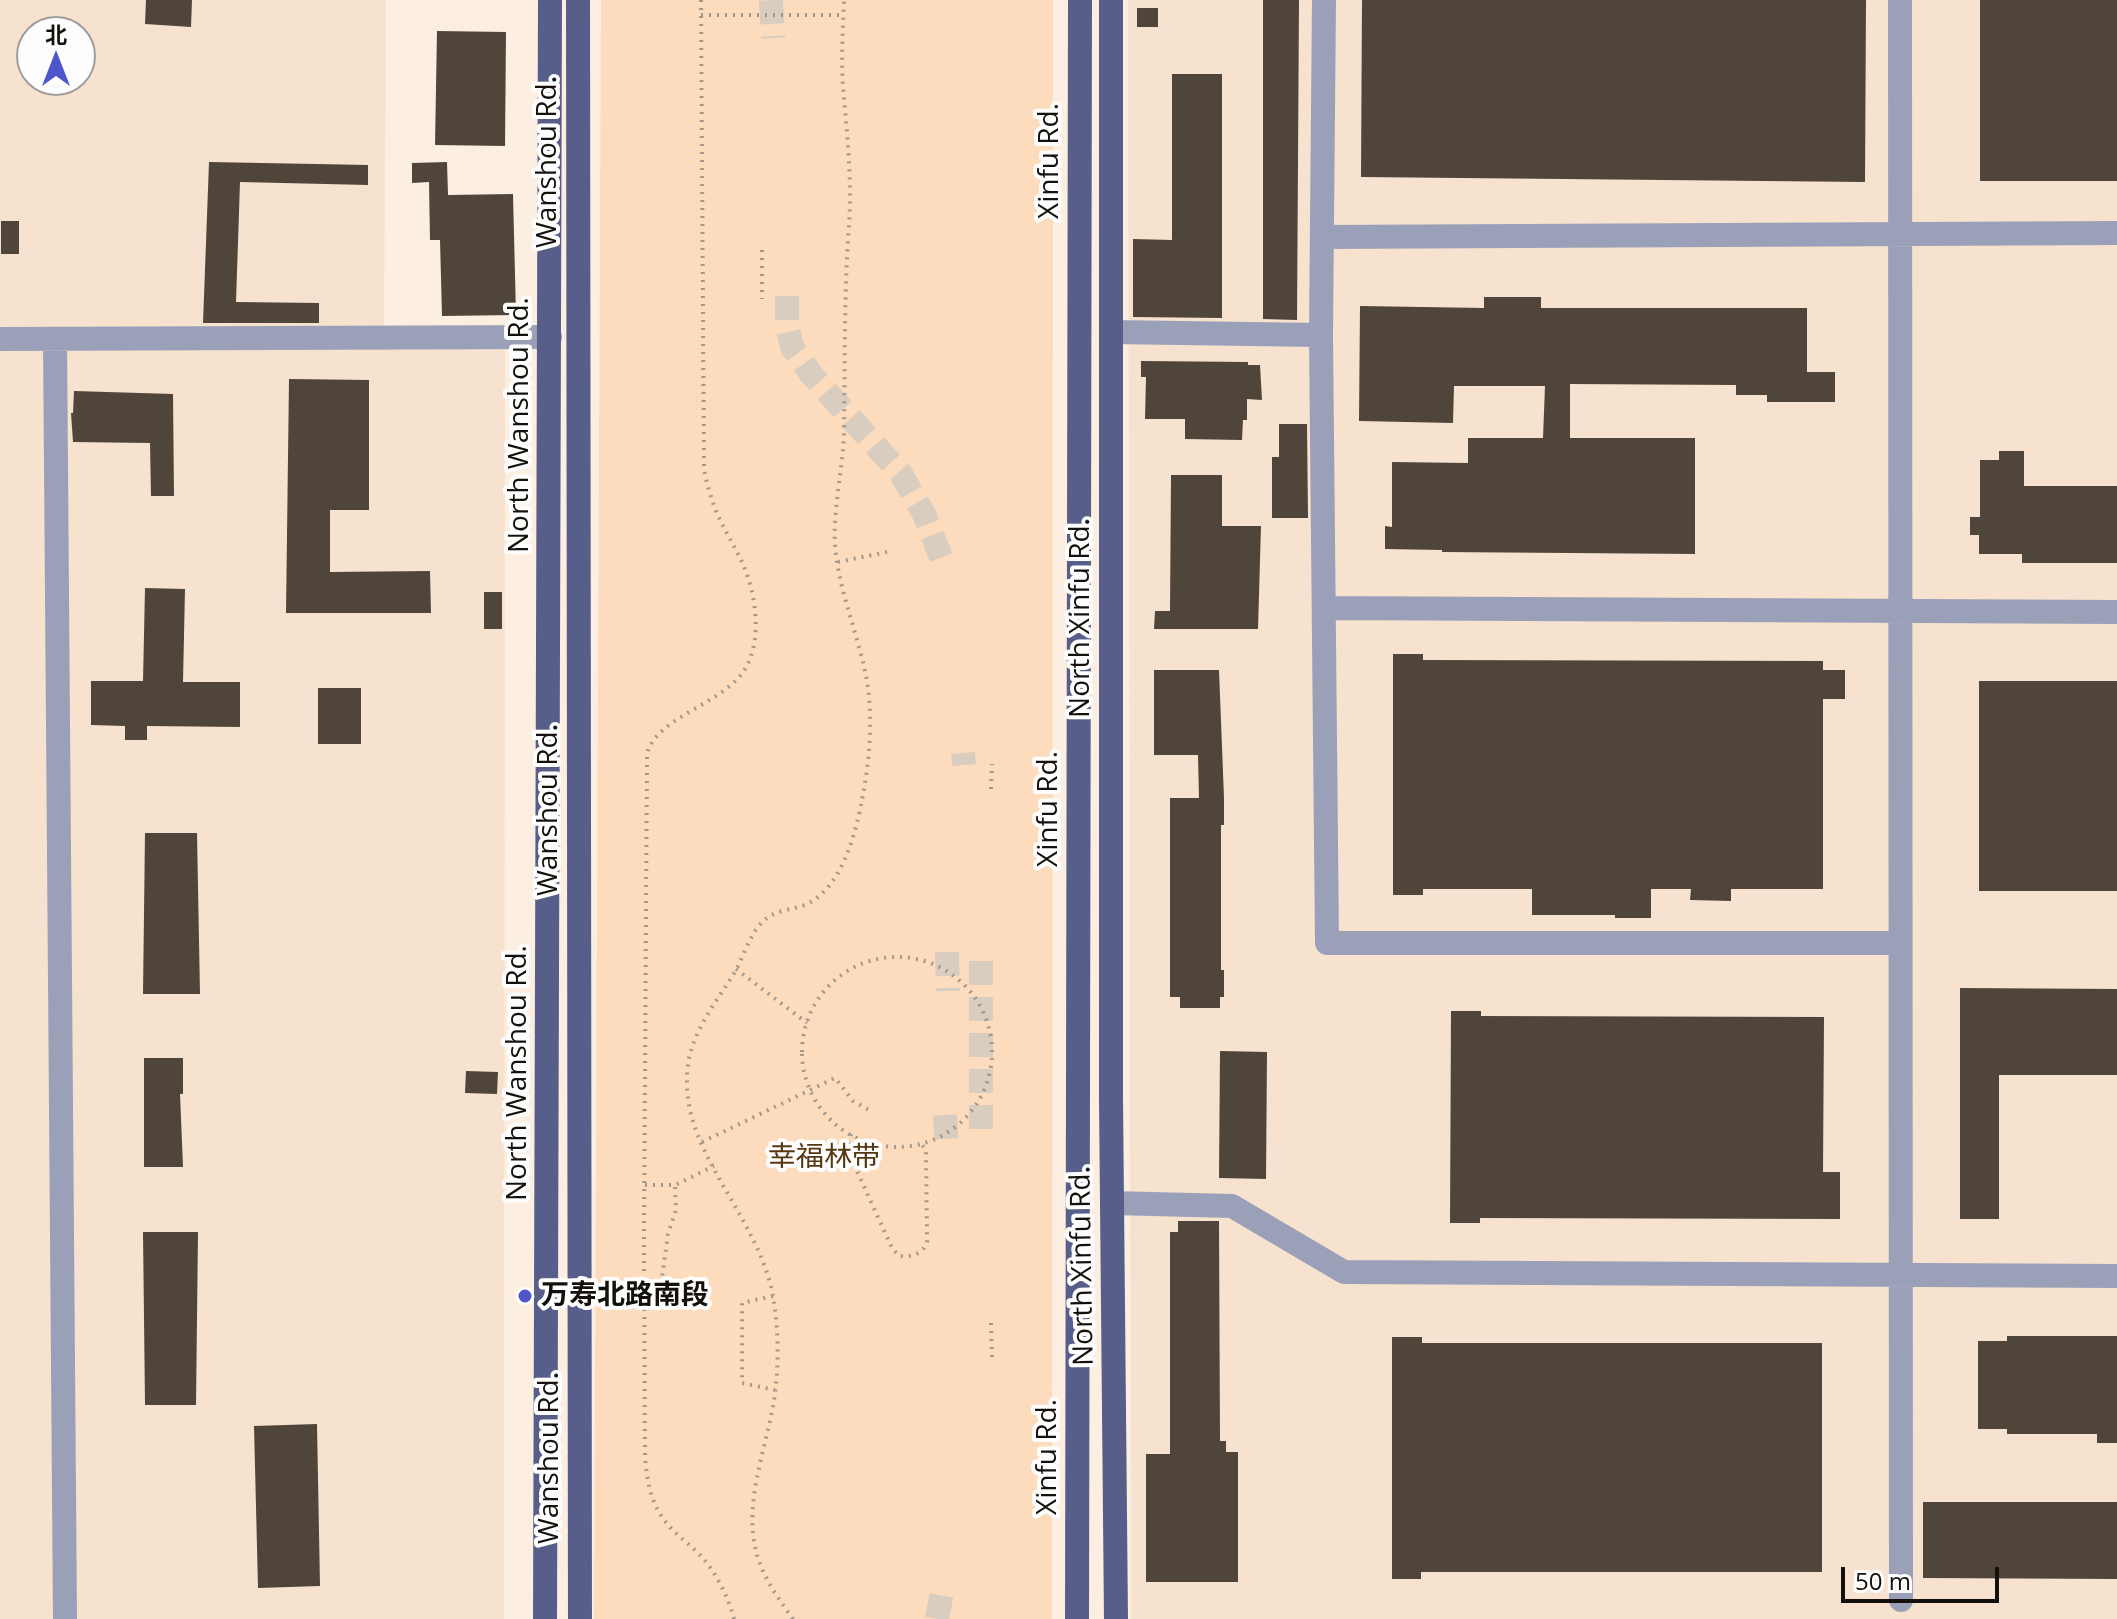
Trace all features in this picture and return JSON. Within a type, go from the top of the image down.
[{"type":"main road","name":"North Wanshou Rd.","points":[[545,1619],[550,0]]},
{"type":"main road","name":"Wanshou Rd.","points":[[578,0],[580,1619]]},
{"type":"main road","name":"Xinfu Rd.","points":[[1077,1619],[1080,0]]},
{"type":"main road","name":"North Xinfu Rd.","points":[[1111,0],[1112,1203],[1116,1619]]},
{"type":"street","points":[[1324,0],[1321,335],[1327,943],[1900,943]]},
{"type":"street","points":[[1900,0],[1901,1600]]},
{"type":"street","points":[[1322,237],[2117,233]]},
{"type":"street","points":[[1111,332],[1321,335]]},
{"type":"street","points":[[0,339],[550,337]]},
{"type":"street","points":[[55,339],[65,1619]]},
{"type":"street","points":[[1324,608],[2117,612]]},
{"type":"street","points":[[1112,1203],[1232,1206],[1344,1272],[2117,1276]]},
{"type":"path","points":[[701,0],[704,470],[716,510],[748,577],[754,607],[754,641],[752,656],[732,684],[657,735],[647,753],[645,1457],[651,1492],[664,1520],[707,1564],[725,1595],[734,1619]]},
{"type":"path","points":[[793,1619],[773,1589],[754,1546],[754,1504],[775,1390],[773,1296],[762,1254],[702,1142],[688,1099],[687,1081],[691,1050],[756,929],[773,914],[819,897],[846,855],[863,797],[869,698],[866,673],[837,562],[835,523],[844,430],[845,258],[849,208],[842,57],[844,0]]},
{"type":"path","points":[[701,15],[843,15]]},
{"type":"path","points":[[762,250],[762,299]]},
{"type":"path","points":[[839,253],[845,258]]},
{"type":"path","points":[[837,562],[887,552]]},
{"type":"path","points":[[991,789],[992,764]]},
{"type":"path","points":[[899,957],[929,963],[955,977],[976,999],[989,1026],[993,1056],[987,1086],[972,1112],[949,1132],[922,1145],[892,1147],[860,1140],[832,1122],[812,1096],[802,1065],[807,1023],[816,1002],[838,978],[867,962],[899,957]]},
{"type":"path","points":[[736,969],[807,1023]]},
{"type":"path","points":[[702,1142],[835,1078],[853,1101],[871,1111]]},
{"type":"path","points":[[851,1134],[848,1144],[851,1158],[892,1248],[899,1256],[909,1257],[924,1249],[927,1242],[926,1150],[922,1145]]},
{"type":"path","points":[[645,1185],[675,1185],[714,1166]]},
{"type":"path","points":[[645,1291],[662,1278],[668,1234],[676,1210],[675,1185]]},
{"type":"path","points":[[926,1209],[933,1210]]},
{"type":"path","points":[[773,1296],[742,1303],[742,1383],[775,1390]]},
{"type":"path","points":[[991,1323],[992,1357]]},
{"type":"shaded area","points":[[0,0],[386,0],[384,332],[505,333],[504,1619],[0,1619]]},
{"type":"shaded area","points":[[1128,0],[2117,0],[2117,1619],[1131,1619]]},
{"type":"green space","name":"幸福林带","points":[[601,0],[1053,0],[1052,1619],[594,1619]]},
{"type":"building","points":[[146,0],[192,0],[191,27],[145,24]]},
{"type":"building","points":[[1263,0],[1299,0],[1297,320],[1263,319]]},
{"type":"building","points":[[1362,0],[1866,0],[1865,182],[1361,177]]},
{"type":"building","points":[[1980,0],[2117,0],[2117,181],[1980,181]]},
{"type":"building","points":[[1137,8],[1158,8],[1158,27],[1137,27]]},
{"type":"building","points":[[437,31],[506,32],[505,146],[435,145]]},
{"type":"building","points":[[1172,74],[1222,74],[1222,318],[1133,317],[1133,239],[1172,240]]},
{"type":"building","points":[[209,162],[368,165],[368,185],[240,182],[236,302],[319,303],[319,323],[203,323]]},
{"type":"building","points":[[447,162],[448,195],[513,194],[516,315],[442,316],[440,240],[430,240],[429,182],[412,183],[412,163]]},
{"type":"building","points":[[1,221],[19,221],[19,254],[1,254]]},
{"type":"building","points":[[1484,297],[1541,297],[1541,308],[1807,308],[1807,372],[1835,372],[1835,402],[1767,402],[1767,395],[1736,395],[1736,385],[1570,384],[1570,438],[1695,438],[1695,554],[1385,549],[1385,526],[1392,527],[1392,462],[1468,463],[1468,438],[1543,438],[1545,386],[1454,386],[1453,423],[1359,421],[1360,306],[1484,308]]},
{"type":"building","points":[[1141,361],[1248,362],[1248,365],[1260,365],[1262,400],[1247,399],[1247,420],[1243,420],[1242,440],[1185,439],[1185,419],[1145,419],[1146,377],[1141,377]]},
{"type":"building","points":[[289,379],[369,380],[369,510],[330,510],[330,572],[430,571],[431,613],[286,613]]},
{"type":"building","points":[[74,391],[173,394],[174,496],[151,496],[150,443],[73,442],[71,413]]},
{"type":"building","points":[[1279,424],[1307,424],[1308,518],[1272,518],[1272,457],[1279,457]]},
{"type":"building","points":[[1999,451],[2024,451],[2024,486],[2117,486],[2117,563],[2022,563],[2022,554],[1979,554],[1979,535],[1970,535],[1970,517],[1980,517],[1980,460],[1999,460]]},
{"type":"building","points":[[1171,475],[1222,475],[1222,526],[1261,526],[1258,629],[1154,629],[1155,611],[1170,611]]},
{"type":"building","points":[[145,588],[185,589],[183,682],[240,682],[240,727],[147,726],[147,740],[125,740],[125,726],[91,725],[91,681],[143,681]]},
{"type":"building","points":[[484,592],[502,592],[502,629],[484,629]]},
{"type":"building","points":[[1393,654],[1423,654],[1423,660],[1823,661],[1823,670],[1845,670],[1845,699],[1823,699],[1823,889],[1731,889],[1731,901],[1690,900],[1691,889],[1651,889],[1651,918],[1532,915],[1532,889],[1423,889],[1423,895],[1393,895]]},
{"type":"building","points":[[1154,670],[1219,670],[1224,798],[1224,825],[1221,825],[1221,970],[1224,970],[1224,997],[1220,997],[1220,1008],[1180,1008],[1180,997],[1170,997],[1170,798],[1199,798],[1198,755],[1154,755]]},
{"type":"building","points":[[1979,681],[2117,681],[2117,891],[1979,891]]},
{"type":"building","points":[[318,688],[361,688],[361,744],[318,744]]},
{"type":"building","points":[[145,833],[197,833],[200,994],[143,994]]},
{"type":"building","points":[[1960,988],[2117,989],[2117,1075],[1999,1075],[1999,1219],[1960,1219]]},
{"type":"building","points":[[1451,1011],[1481,1011],[1481,1016],[1824,1017],[1823,1172],[1840,1172],[1840,1219],[1480,1218],[1480,1223],[1450,1223]]},
{"type":"building","points":[[1220,1051],[1267,1052],[1266,1179],[1219,1178]]},
{"type":"building","points":[[144,1058],[183,1058],[183,1094],[180,1094],[183,1167],[144,1167]]},
{"type":"building","points":[[466,1071],[498,1072],[497,1094],[465,1093]]},
{"type":"building","points":[[1178,1221],[1219,1221],[1220,1441],[1226,1441],[1226,1452],[1238,1452],[1238,1582],[1146,1582],[1146,1454],[1170,1454],[1170,1232],[1178,1232]]},
{"type":"building","points":[[143,1232],[198,1232],[196,1405],[145,1405]]},
{"type":"building","points":[[2007,1336],[2117,1336],[2117,1443],[2097,1443],[2097,1434],[2007,1434],[2007,1429],[1978,1429],[1978,1341],[2007,1341]]},
{"type":"building","points":[[1392,1337],[1422,1337],[1422,1343],[1822,1343],[1822,1572],[1421,1572],[1421,1579],[1392,1579]]},
{"type":"building","points":[[317,1424],[320,1586],[258,1588],[254,1426]]},
{"type":"building","points":[[1923,1502],[2117,1502],[2117,1579],[1923,1578]]},
{"type":"tunnel","points":[[771,0],[773,38]]},
{"type":"tunnel","points":[[787,296],[787,325],[792,347],[811,374],[901,474],[924,514],[945,567]]},
{"type":"tunnel","points":[[963,753],[964,765]]},
{"type":"tunnel","points":[[947,952],[948,991]]},
{"type":"tunnel","points":[[981,961],[981,1140]]},
{"type":"tunnel","points":[[945,1115],[947,1151]]},
{"type":"tunnel","points":[[937,1619],[943,1586]]},
{"type":"place","name":"万寿北路南段","points":[[525,1296]]}]
